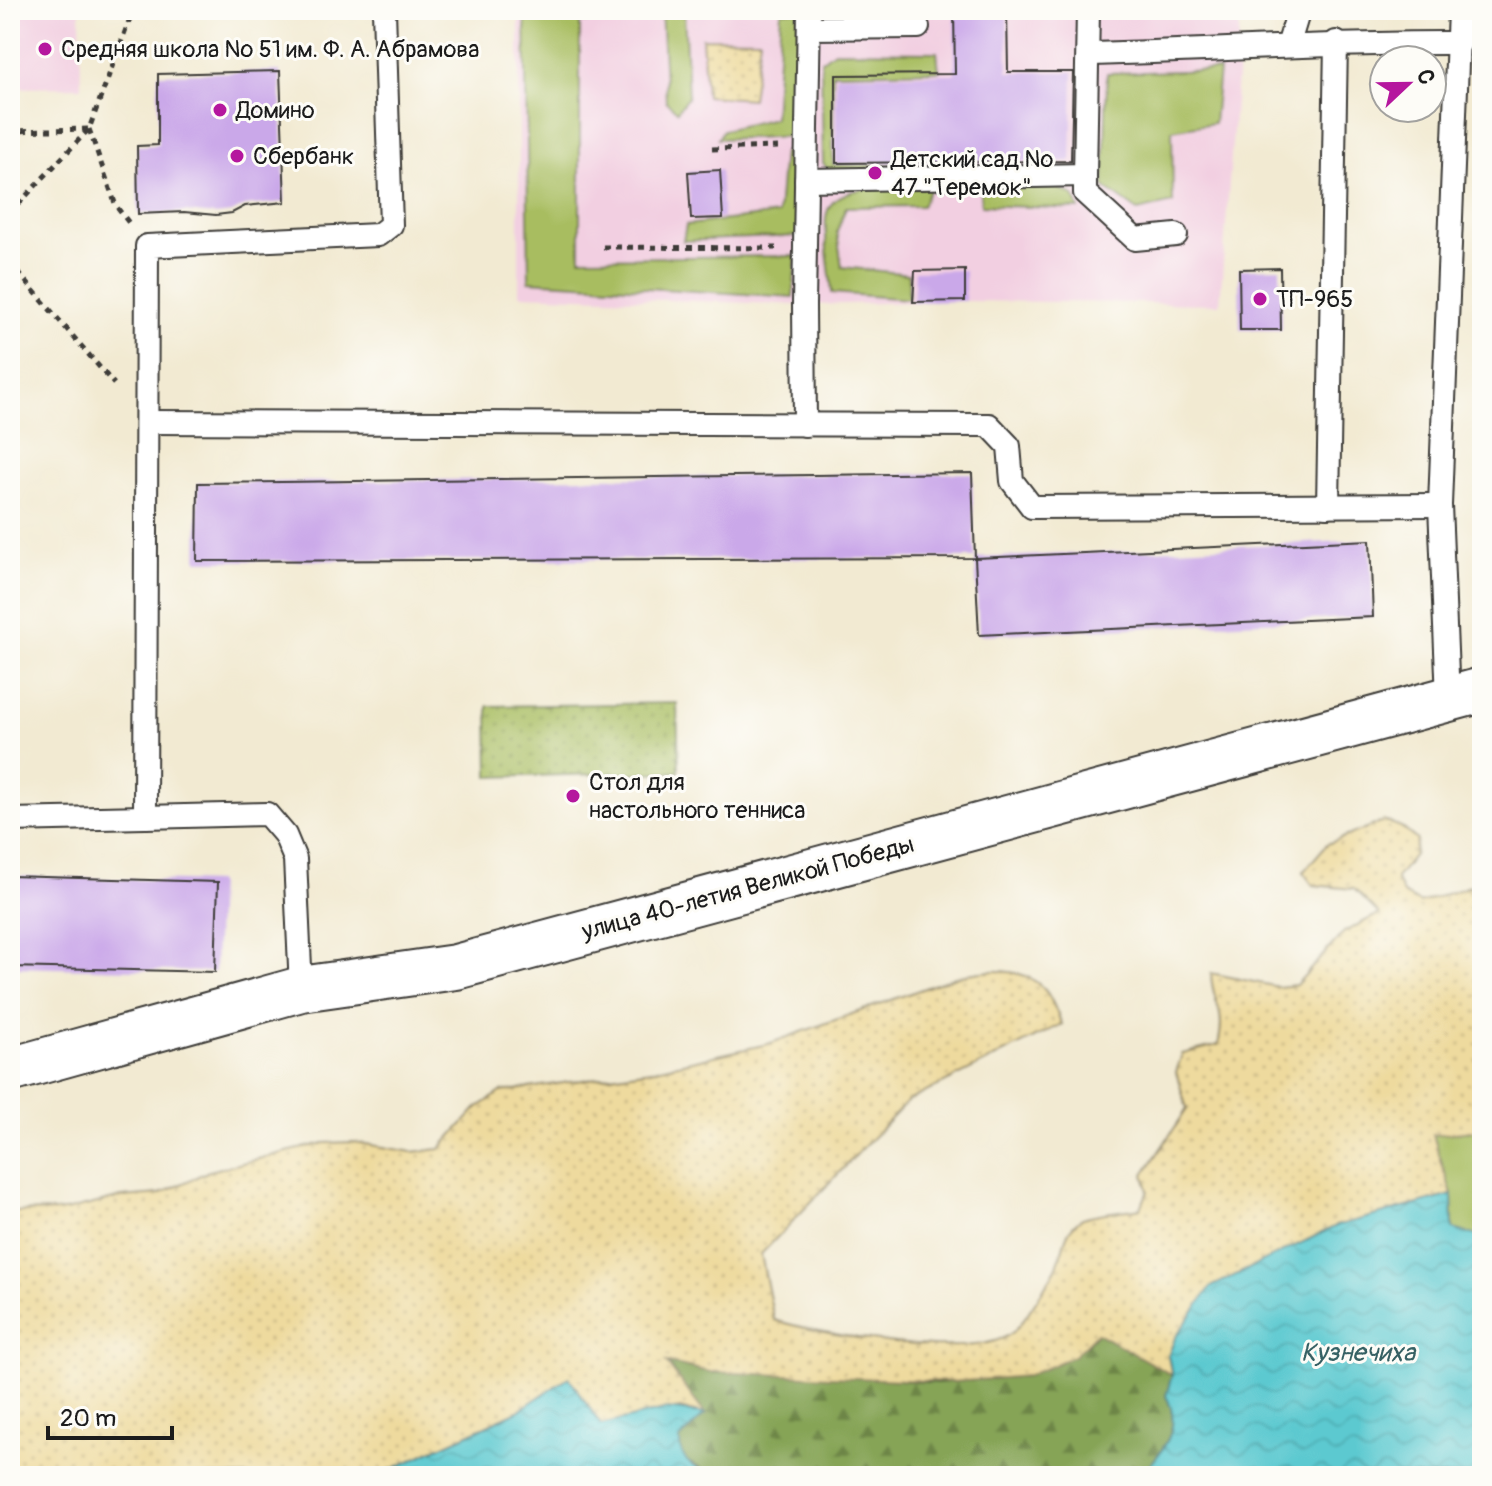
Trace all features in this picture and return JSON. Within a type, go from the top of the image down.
[{"type":"street","name":"улица 40-летия Великой Победы","points":[[10,1070],[301,989],[456,967],[1465,694]]},
{"type":"lane","points":[[145,817],[147,246],[378,235],[391,225],[384,10]]},
{"type":"lane","points":[[1088,10],[1085,193],[1135,239],[1176,235]]},
{"type":"lane","points":[[1288,46],[1299,10]]},
{"type":"lane","points":[[1459,10],[1440,505],[1465,694]]},
{"type":"lane","points":[[805,425],[809,19],[918,27]]},
{"type":"lane","points":[[1088,54],[1336,42],[1460,43]]},
{"type":"lane","points":[[1328,506],[1336,42]]},
{"type":"lane","points":[[806,180],[1085,175]]},
{"type":"lane","points":[[147,422],[989,425],[1009,446],[1012,481],[1032,507],[1440,505]]},
{"type":"lane","points":[[10,820],[267,814],[285,835],[295,859],[301,989]]},
{"type":"path","points":[[10,213],[89,129],[133,10]]},
{"type":"path","points":[[10,131],[89,129]]},
{"type":"path","points":[[89,129],[116,206],[147,246]]},
{"type":"path","points":[[712,149],[807,146]]},
{"type":"path","points":[[603,247],[805,248]]},
{"type":"path","points":[[10,263],[147,422]]},
{"type":"shaded area","name":"Средняя школа № 51 им. Ф. А. Абрамова","points":[[10,10],[80,10],[81,87],[10,88]]},
{"type":"shaded area","name":"Детский сад № 47 \"Теремок\"","points":[[519,10],[1239,10],[1239,50],[1220,304],[965,301],[804,305],[519,295]]},
{"type":"green space","points":[[525,10],[649,10],[649,18],[580,22],[580,258],[796,256],[793,297],[529,281]]},
{"type":"green space","points":[[661,10],[684,10],[688,97],[677,111],[666,101]]},
{"type":"green space","points":[[799,10],[799,136],[718,139],[723,130],[774,118],[781,12]]},
{"type":"green space","points":[[834,51],[937,52],[939,71],[833,73],[833,165],[962,165],[962,171],[831,173],[823,163],[821,61]]},
{"type":"green space","points":[[1219,70],[1214,123],[1172,130],[1173,203],[1138,211],[1104,187],[1107,73]]},
{"type":"green space","points":[[783,152],[800,152],[799,236],[683,241],[686,225],[778,214]]},
{"type":"green space","points":[[1051,185],[1074,196],[1079,209],[981,205],[980,188]]},
{"type":"green space","points":[[869,188],[930,188],[922,206],[846,207],[837,232],[842,267],[909,274],[908,299],[832,293],[826,246],[826,218],[830,205],[853,191]]},
{"type":"green space","points":[[677,703],[679,772],[489,777],[488,706]]},
{"type":"green space","points":[[1482,1130],[1482,1237],[1453,1229],[1452,1195],[1433,1135]]},
{"type":"green space","points":[[1097,1333],[1172,1375],[1166,1396],[1173,1419],[1168,1439],[1140,1476],[714,1476],[684,1460],[679,1450],[664,1362],[710,1372],[839,1375],[937,1383],[1028,1376],[1086,1345]]},
{"type":"sand","points":[[702,38],[760,39],[752,99],[706,96]]},
{"type":"sand","points":[[1384,821],[1401,827],[1417,840],[1414,855],[1396,878],[1403,894],[1420,903],[1482,882],[1482,1130],[1433,1135],[1452,1195],[1336,1226],[1193,1312],[1168,1356],[1172,1375],[1097,1333],[1074,1356],[1028,1376],[952,1382],[710,1372],[666,1362],[705,1414],[680,1409],[601,1425],[569,1378],[518,1411],[377,1476],[10,1476],[10,1212],[65,1211],[122,1197],[160,1194],[209,1171],[324,1143],[354,1142],[412,1152],[440,1149],[477,1108],[501,1092],[651,1070],[768,1044],[958,976],[980,972],[1003,971],[1035,981],[1052,1001],[1062,1024],[908,1101],[761,1254],[774,1320],[860,1338],[933,1346],[966,1346],[994,1341],[1013,1332],[1057,1266],[1075,1223],[1093,1215],[1141,1208],[1148,1191],[1144,1174],[1187,1109],[1176,1072],[1182,1054],[1218,1045],[1221,1023],[1211,973],[1278,987],[1296,985],[1344,932],[1379,914],[1354,889],[1313,885],[1303,872],[1327,844]]},
{"type":"water","name":"Кузнечиха","points":[[1452,1195],[1453,1229],[1482,1237],[1482,1476],[1140,1476],[1163,1449],[1171,1429],[1173,1419],[1166,1396],[1172,1375],[1168,1356],[1175,1338],[1211,1287],[1336,1226]]},
{"type":"water","points":[[569,1377],[601,1425],[668,1409],[705,1414],[680,1439],[680,1447],[689,1463],[714,1476],[377,1476],[518,1411]]},
{"type":"building","points":[[954,10],[1007,10],[1008,72],[1073,72],[1071,161],[836,163],[836,75],[955,74]]},
{"type":"building","name":"Домино","points":[[280,71],[285,202],[245,206],[232,213],[216,215],[184,212],[138,214],[137,146],[158,145],[158,74]]},
{"type":"building","points":[[720,170],[723,218],[691,219],[688,172]]},
{"type":"building","name":"ТП-965","points":[[1280,268],[1281,330],[1240,330],[1239,269]]},
{"type":"building","points":[[965,270],[965,301],[913,302],[915,271]]},
{"type":"building","points":[[972,473],[975,558],[197,561],[198,483]]},
{"type":"building","points":[[1370,540],[1373,617],[979,635],[975,558]]},
{"type":"building","points":[[10,876],[218,882],[215,972],[10,967]]},
{"type":"place","name":"Средняя школа № 51 им. Ф. А. Абрамова","points":[[45,49]]},
{"type":"place","name":"Домино","points":[[220,110]]},
{"type":"place","name":"Сбербанк","points":[[237,156]]},
{"type":"place","name":"Детский сад № 47 \"Теремок\"","points":[[875,173]]},
{"type":"place","name":"ТП-965","points":[[1260,299]]},
{"type":"place","name":"Стол для настольного тенниса","points":[[573,796]]}]
